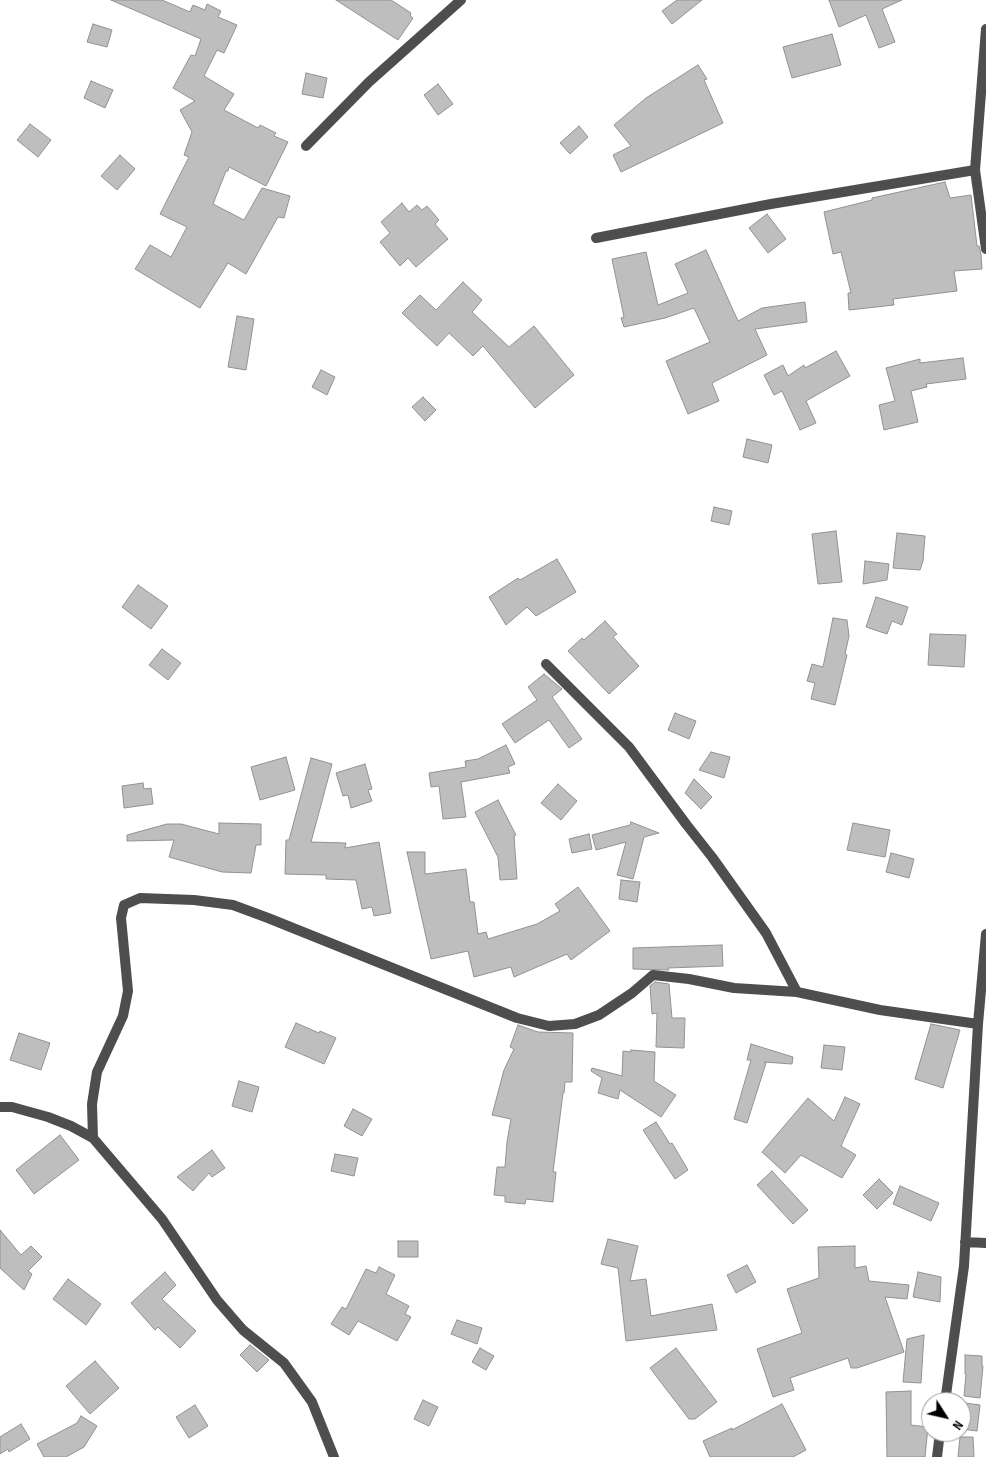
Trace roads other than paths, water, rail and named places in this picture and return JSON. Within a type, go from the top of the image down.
[{"type":"street","points":[[306,146],[376,76],[461,0]]},
{"type":"street","points":[[986,29],[975,170],[986,249]]},
{"type":"street","points":[[596,238],[772,204],[975,170]]},
{"type":"street","points":[[546,664],[629,747],[712,857],[766,933],[797,992]]},
{"type":"street","points":[[93,1138],[92,1104],[97,1072],[123,1016],[128,991],[121,918],[122,911],[124,905],[140,898],[194,900],[233,906],[268,918],[517,1018],[549,1026],[575,1024],[599,1015],[654,976],[689,979],[734,988],[797,992],[880,1010],[978,1024]]},
{"type":"street","points":[[945,1392],[964,1266],[978,1024],[986,934]]},
{"type":"street","points":[[0,1107],[12,1107],[48,1117],[71,1126],[93,1138],[162,1219],[217,1300],[243,1330],[284,1363],[312,1402],[334,1457]]},
{"type":"street","points":[[965,1242],[986,1243]]},
{"type":"street","points":[[937,1457],[939,1442]]}]
